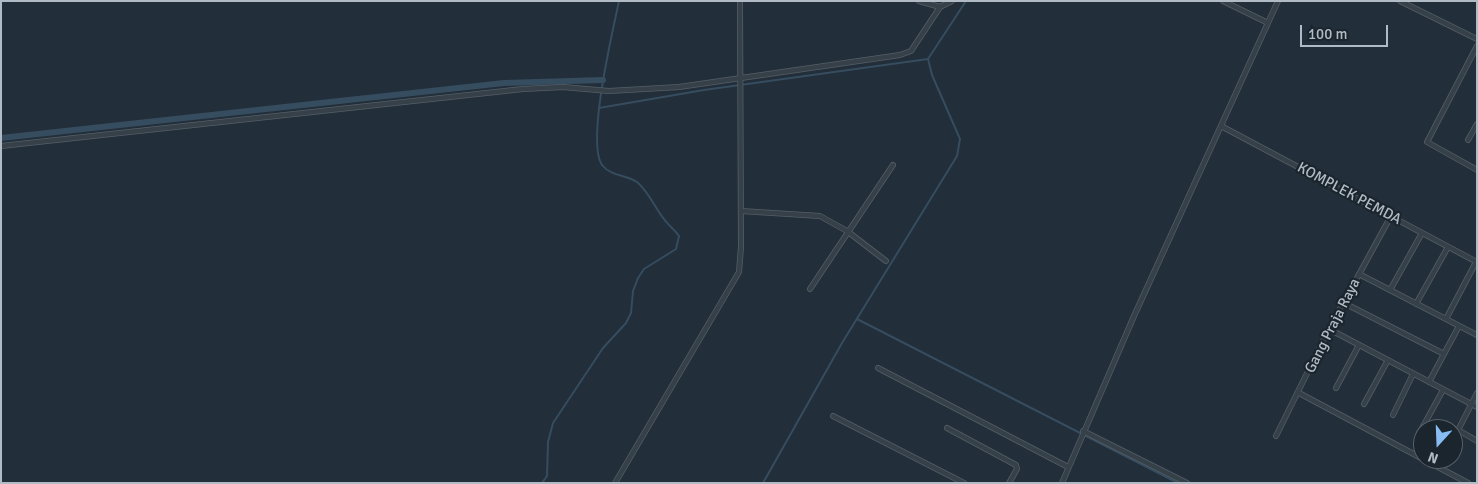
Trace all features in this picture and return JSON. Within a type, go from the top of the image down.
[{"type":"street","points":[[615,483],[738,275],[741,263],[740,1]]},
{"type":"street","points":[[919,1],[940,7]]},
{"type":"street","points":[[1,146],[522,89],[563,87],[609,91],[679,87],[906,54],[911,51],[940,7],[952,1]]},
{"type":"street","points":[[1223,1],[1268,23]]},
{"type":"street","points":[[1062,483],[1082,433],[1278,1]]},
{"type":"street","points":[[1400,1],[1477,39]]},
{"type":"street","points":[[1477,46],[1427,142],[1477,170]]},
{"type":"street","points":[[1468,140],[1477,124]]},
{"type":"street","name":"KOMPLEK PEMDA","points":[[1221,126],[1476,262]]},
{"type":"street","points":[[810,289],[893,164]]},
{"type":"street","points":[[741,211],[820,216],[847,231],[886,261]]},
{"type":"street","name":"Gang Praja Raya","points":[[1276,436],[1299,393],[1329,329],[1391,216]]},
{"type":"street","points":[[1390,290],[1422,233]]},
{"type":"street","points":[[1416,304],[1448,247]]},
{"type":"street","points":[[1446,319],[1476,262]]},
{"type":"street","points":[[1360,274],[1476,334]]},
{"type":"street","points":[[1344,302],[1444,354]]},
{"type":"street","points":[[1429,382],[1459,326]]},
{"type":"street","points":[[1329,329],[1477,407]]},
{"type":"street","points":[[1336,388],[1358,345]]},
{"type":"street","points":[[1364,404],[1388,360]]},
{"type":"street","points":[[878,368],[1068,467]]},
{"type":"street","points":[[1393,415],[1413,374]]},
{"type":"street","points":[[1427,419],[1443,390]]},
{"type":"street","points":[[1299,393],[1413,454]]},
{"type":"street","points":[[1463,420],[1477,393]]},
{"type":"street","points":[[833,416],[964,483]]},
{"type":"street","points":[[947,428],[1016,465],[1017,469],[1009,483]]},
{"type":"street","points":[[1082,433],[1187,483]]},
{"type":"street","points":[[1463,433],[1477,441]]},
{"type":"street","points":[[1442,469],[1468,483]]},
{"type":"waterway","points":[[542,483],[547,476],[548,442],[553,423],[603,348],[626,323],[631,313],[633,291],[644,269],[676,249],[679,236],[661,215],[641,186],[633,180],[606,169],[598,154],[597,136],[602,87],[619,1]]},
{"type":"waterway","points":[[599,108],[704,90],[928,59],[966,1]]},
{"type":"waterway","points":[[763,483],[842,343],[957,156],[960,139],[932,75],[928,59]]},
{"type":"waterway","points":[[1,138],[504,83],[603,80]]},
{"type":"waterway","points":[[857,319],[1178,483]]}]
